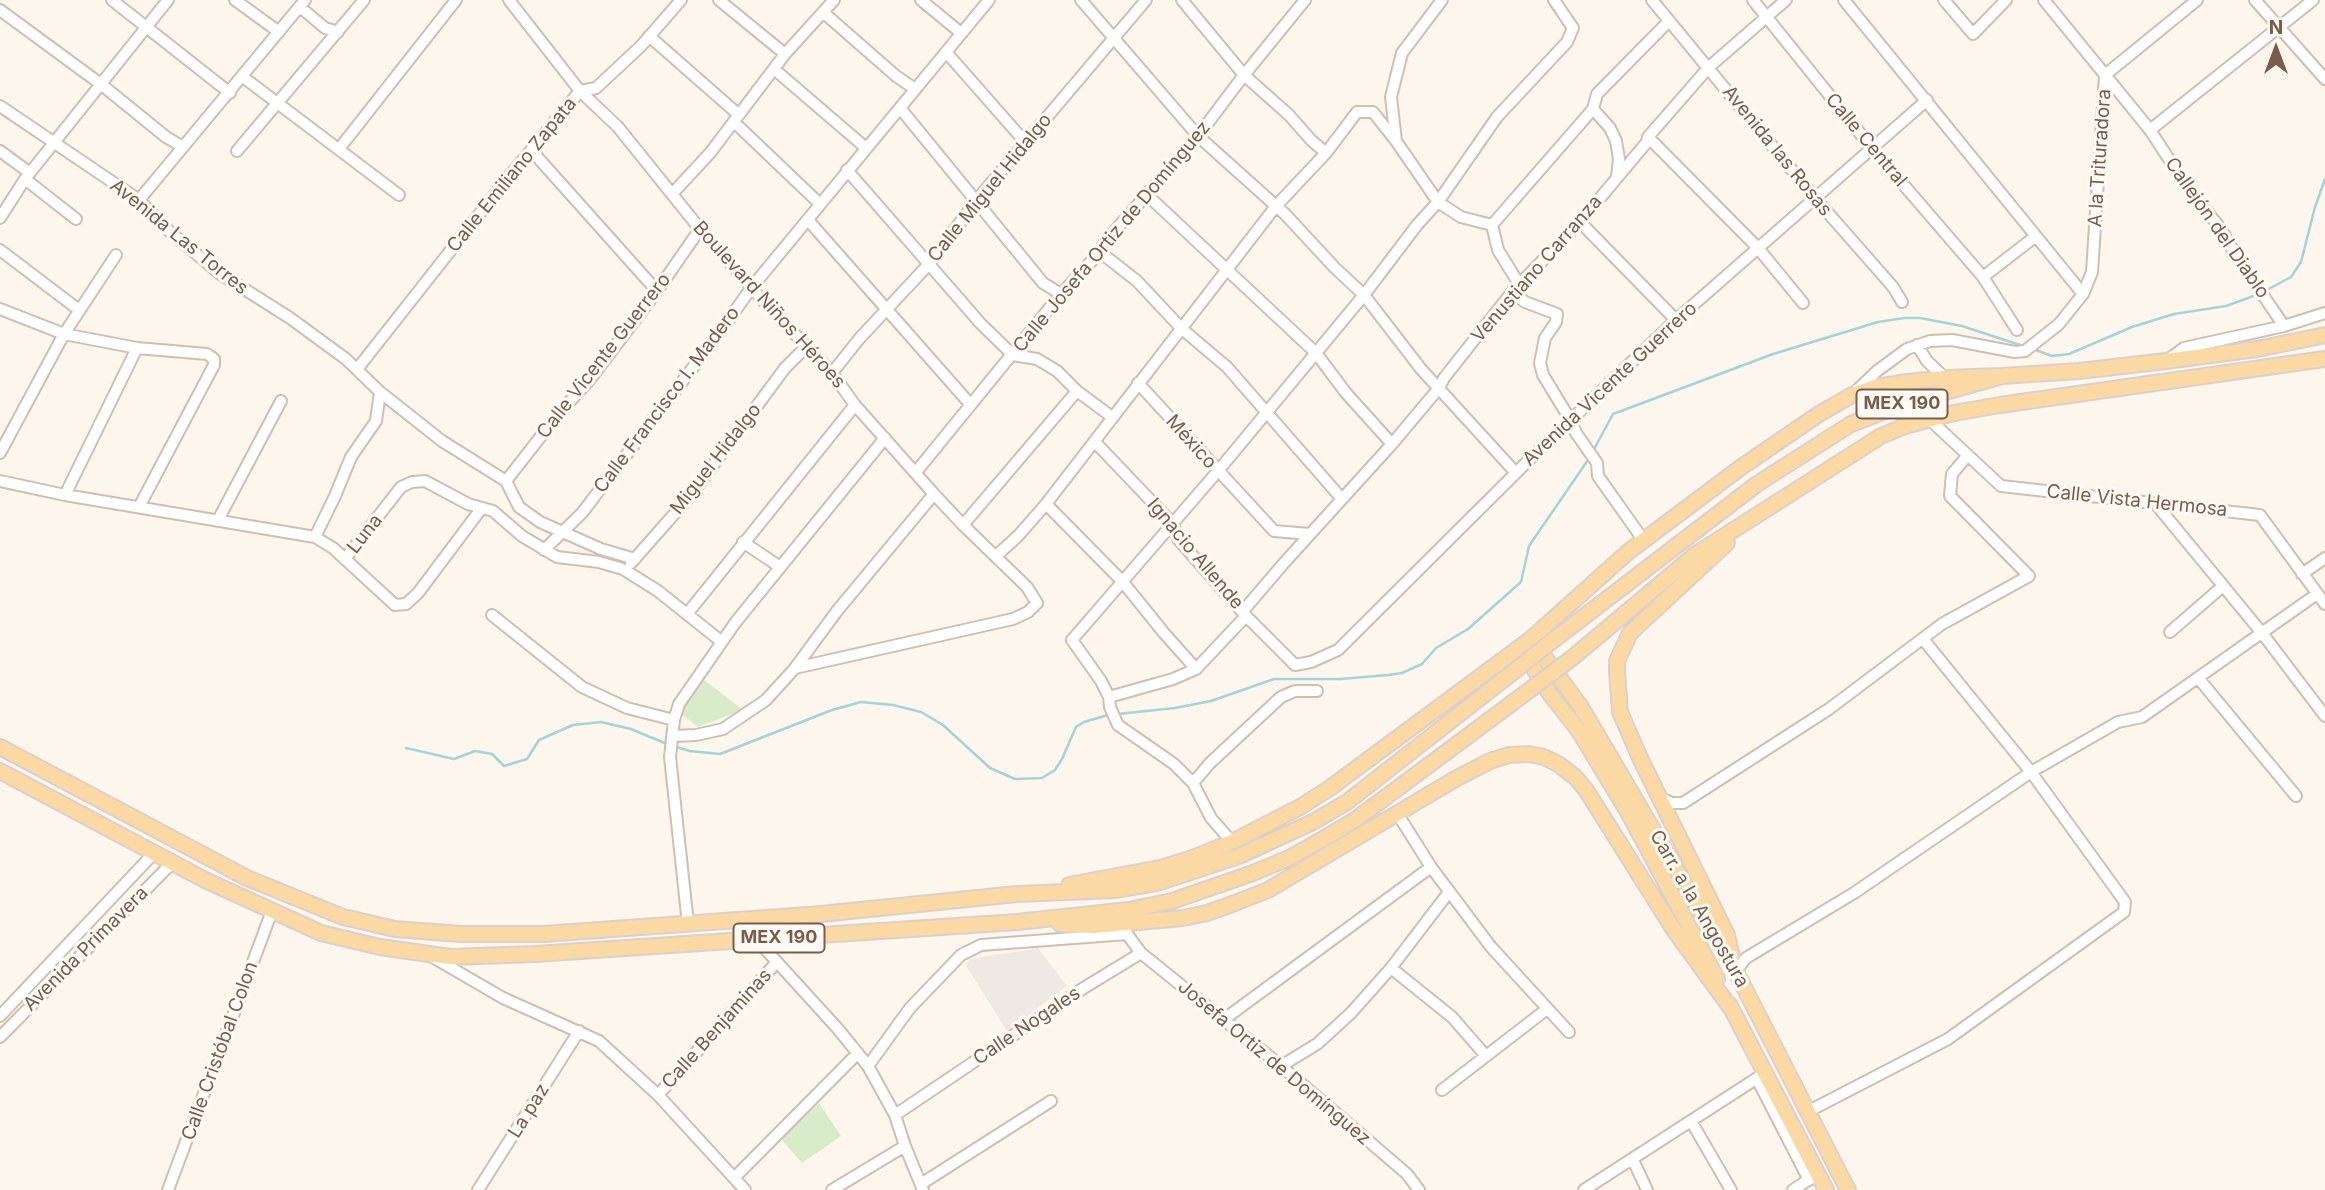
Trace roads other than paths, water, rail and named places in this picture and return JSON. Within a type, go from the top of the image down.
[{"type":"main road","name":"MEX 190","points":[[0,747],[247,878],[343,917],[395,929],[461,934],[544,934],[821,914],[1017,894],[1116,890],[1157,883],[1240,856],[1347,802],[1757,484],[1851,424],[1906,403],[2002,376],[2166,361],[2257,349],[2325,335]]},
{"type":"main road","name":"MEX 190","points":[[0,771],[205,880],[321,933],[380,947],[450,957],[757,940],[1017,922],[1129,910],[1172,901],[1213,888],[1289,858],[1355,820],[1572,658],[1696,554],[1881,436],[1929,419],[2000,405],[2325,359]]},
{"type":"main road","points":[[1017,894],[1160,868],[1232,842],[1300,807],[1330,788],[1526,643],[1628,552],[1740,468],[1819,414],[1852,395],[1875,387],[1945,377],[2002,376]]},
{"type":"main road","points":[[1735,970],[1727,934],[1658,797],[1620,712],[1617,661],[1630,633],[1749,520]]},
{"type":"main road","name":"Carr. a la Angostura","points":[[1526,643],[1581,707],[1735,970],[1848,1190]]},
{"type":"main road","name":"Carr. a la Angostura","points":[[1526,643],[1550,694],[1579,731],[1628,811],[1704,953],[1761,1076],[1813,1177],[1826,1190]]},
{"type":"main road","points":[[1017,922],[1125,929],[1207,912],[1268,890],[1490,761],[1509,755],[1530,754],[1558,764],[1586,790],[1674,930],[1732,1010]]},
{"type":"street","points":[[112,0],[230,93]]},
{"type":"street","points":[[0,218],[27,176],[168,0]]},
{"type":"street","points":[[236,0],[279,33]]},
{"type":"street","points":[[237,151],[364,0]]},
{"type":"street","points":[[339,149],[456,0]]},
{"type":"street","name":"Boulevard Niños Héroes","points":[[509,0],[521,5],[533,33],[580,91],[618,127],[700,229],[832,373],[855,405],[934,494],[963,526],[1027,587],[1037,603],[1028,612],[1013,619],[795,668]]},
{"type":"street","name":"Calle Emiliano Zapata","points":[[358,368],[580,91],[596,88],[681,0]]},
{"type":"street","points":[[719,0],[785,54]]},
{"type":"street","points":[[672,194],[737,119],[785,54],[834,0]]},
{"type":"street","points":[[921,0],[961,33]]},
{"type":"street","name":"Calle Francisco I. Madero","points":[[544,550],[582,513],[752,287],[989,0]]},
{"type":"street","points":[[1081,0],[1198,136],[1276,206],[1364,295],[1421,369],[1516,473]]},
{"type":"street","name":"Calle Miguel Hidalgo","points":[[832,373],[886,309],[929,264],[976,201],[1146,0]]},
{"type":"street","points":[[1182,0],[1244,75],[1326,153]]},
{"type":"street","name":"Calle Josefa Ortiz de Domínguez","points":[[916,472],[1061,294],[1198,136],[1305,0]]},
{"type":"street","points":[[1396,141],[1391,97],[1402,53],[1442,0]]},
{"type":"street","points":[[1232,842],[1211,818],[1193,783],[1174,764],[1118,724],[1110,707],[1109,697],[1072,640],[1218,471],[1364,295],[1417,225],[1438,202],[1497,117],[1566,42],[1573,29],[1554,0]]},
{"type":"street","name":"Avenida las Rosas","points":[[1652,0],[1815,198],[1893,287],[1902,302]]},
{"type":"street","name":"Calle Central","points":[[1752,0],[1871,147],[1983,276],[2017,330]]},
{"type":"street","name":"Venustiano Carranza","points":[[1196,669],[1439,388],[1515,288],[1580,222],[1648,137],[1709,67],[1786,0]]},
{"type":"street","points":[[1844,0],[2083,294],[2059,324],[2025,351],[2015,352],[1952,340],[1930,341],[1907,349],[1877,371],[1852,395]]},
{"type":"street","points":[[1944,0],[1973,34],[2006,0]]},
{"type":"street","name":"A la Trituradora","points":[[2044,0],[2105,75],[2092,272],[2083,294]]},
{"type":"street","points":[[2105,75],[2197,0]]},
{"type":"street","points":[[2255,0],[2325,79]]},
{"type":"street","points":[[2150,130],[2312,0]]},
{"type":"street","points":[[139,200],[302,4],[324,28],[338,32]]},
{"type":"street","points":[[0,10],[102,85],[166,137],[183,147]]},
{"type":"street","points":[[824,13],[896,76],[915,89]]},
{"type":"street","points":[[1492,225],[1594,109],[1598,94],[1669,21]]},
{"type":"street","points":[[649,36],[737,119],[820,204]]},
{"type":"street","points":[[946,52],[1026,144]]},
{"type":"street","points":[[774,69],[866,148]]},
{"type":"street","name":"Callejón del Diablo","points":[[2105,75],[2150,130],[2185,184],[2221,229],[2284,326]]},
{"type":"street","points":[[243,77],[399,195]]},
{"type":"street","name":"Avenida Vicente Guerrero","points":[[1295,665],[1311,662],[1338,650],[1516,473],[1676,320],[1927,100]]},
{"type":"street","name":"Avenida Las Torres","points":[[0,106],[139,200],[169,231],[219,273],[290,318],[358,368],[380,392],[442,441],[506,481]]},
{"type":"street","points":[[900,108],[1043,283],[1061,294]]},
{"type":"street","points":[[1594,109],[1610,128],[1618,147],[1617,177]]},
{"type":"street","points":[[996,556],[1046,504],[1276,206],[1326,153],[1357,112],[1373,113],[1438,202],[1461,217],[1492,225]]},
{"type":"street","points":[[1648,137],[1758,248],[1804,303]]},
{"type":"street","points":[[1618,147],[1639,151]]},
{"type":"street","points":[[531,150],[657,291]]},
{"type":"street","points":[[0,151],[76,219]]},
{"type":"street","points":[[847,170],[981,324],[1013,355],[1037,359],[1057,371],[1077,391],[1112,417]]},
{"type":"street","points":[[1146,194],[1316,353],[1346,393],[1392,444]]},
{"type":"street","points":[[808,220],[970,404]]},
{"type":"street","points":[[1580,222],[1676,320]]},
{"type":"street","points":[[1492,225],[1498,250],[1515,288],[1525,302],[1557,314],[1556,322],[1545,338],[1540,363],[1543,375],[1597,463],[1598,476],[1644,541]]},
{"type":"street","name":"Calle Vicente Guerrero","points":[[506,481],[591,377],[657,291],[700,229]]},
{"type":"street","points":[[1983,276],[2036,236]]},
{"type":"street","points":[[0,250],[79,310]]},
{"type":"street","points":[[1100,252],[1137,281],[1182,329],[1227,367],[1342,499]]},
{"type":"street","points":[[0,453],[64,334],[116,255]]},
{"type":"street","points":[[0,309],[64,334],[136,348],[206,354],[214,359],[214,365],[139,507]]},
{"type":"street","points":[[2166,361],[2184,348],[2284,326],[2325,313]]},
{"type":"street","points":[[1917,345],[1927,361],[1945,377]]},
{"type":"street","name":"Miguel Hidalgo","points":[[623,569],[691,495],[785,368],[806,346]]},
{"type":"street","points":[[65,495],[136,348]]},
{"type":"street","name":"México","points":[[1138,383],[1274,531],[1310,534]]},
{"type":"street","points":[[963,526],[1077,391]]},
{"type":"street","points":[[315,537],[351,457],[376,421],[380,392]]},
{"type":"street","points":[[218,520],[281,401]]},
{"type":"street","points":[[687,614],[855,405]]},
{"type":"street","name":"Calle Vista Hermosa","points":[[1929,419],[2001,486],[2260,515],[2325,604]]},
{"type":"street","points":[[688,924],[670,757],[674,720],[679,704],[722,642],[780,567],[885,438]]},
{"type":"street","name":"Ignacio Allende","points":[[1096,442],[1173,524],[1178,539],[1295,665]]},
{"type":"street","points":[[1674,827],[1674,815],[1683,803],[1829,709],[1942,624],[2029,576],[1950,496],[1952,474],[1968,455]]},
{"type":"street","name":"Luna","points":[[0,481],[65,495],[315,537],[345,559],[401,487],[412,482],[425,481],[481,509],[493,511],[522,537],[557,557],[599,562],[623,569],[658,591],[722,642]]},
{"type":"street","points":[[506,481],[519,507],[540,523],[635,559]]},
{"type":"street","points":[[672,739],[723,729],[766,700],[795,668],[837,611],[934,494]]},
{"type":"street","points":[[2155,503],[2262,633],[2325,716]]},
{"type":"street","points":[[1046,504],[1122,581],[1196,669],[1173,679],[1109,697]]},
{"type":"street","points":[[345,559],[395,605],[406,604],[418,593],[481,509]]},
{"type":"street","points":[[743,542],[780,567]]},
{"type":"street","points":[[2302,574],[2325,558]]},
{"type":"street","points":[[2170,632],[2223,586]]},
{"type":"street","points":[[1735,970],[1746,958],[1854,893],[2031,772],[2118,722],[2142,717],[2317,594]]},
{"type":"street","points":[[492,615],[582,687],[628,708],[674,720]]},
{"type":"street","points":[[1807,1112],[1948,1039],[2124,912],[2125,902],[2031,772],[1923,639]]},
{"type":"street","points":[[2199,679],[2296,796]]},
{"type":"street","points":[[1193,783],[1210,763],[1281,697],[1295,691],[1317,691]]},
{"type":"street","points":[[1658,797],[1671,803],[1683,803]]},
{"type":"street","points":[[1397,813],[1431,867],[1491,947],[1569,1032]]},
{"type":"street","name":"Avenida Primavera","points":[[0,1016],[155,852]]},
{"type":"street","name":"Avenida Primavera","points":[[0,1037],[173,862]]},
{"type":"street","points":[[1223,1020],[1431,867]]},
{"type":"street","points":[[1281,1066],[1317,1044],[1351,1013],[1391,968],[1449,892]]},
{"type":"street","name":"Calle Cristóbal Colon","points":[[168,1190],[272,911]]},
{"type":"street","points":[[868,1066],[909,1008],[961,955],[981,945],[1125,929],[1141,953]]},
{"type":"street","points":[[757,940],[868,1066],[895,1115],[922,1187],[1051,1101]]},
{"type":"street","name":"Josefa Ortiz de Domínguez","points":[[1141,953],[1281,1066],[1407,1174],[1419,1190]]},
{"type":"street","name":"Calle Nogales","points":[[895,1115],[1082,989],[1141,953]]},
{"type":"street","points":[[427,954],[503,998],[599,1041],[658,1096],[745,1190]]},
{"type":"street","name":"Calle Benjaminas","points":[[658,1096],[776,962]]},
{"type":"street","points":[[1391,968],[1452,1017],[1486,1056]]},
{"type":"street","points":[[1442,1090],[1547,1009]]},
{"type":"street","name":"La paz","points":[[478,1190],[579,1031]]},
{"type":"street","points":[[734,1178],[858,1053]]},
{"type":"street","points":[[1584,1190],[1761,1076]]},
{"type":"street","points":[[1691,1121],[1731,1190]]},
{"type":"street","points":[[832,1190],[905,1146]]},
{"type":"street","points":[[1633,1160],[1647,1190]]},
{"type":"street","points":[[1793,1190],[1813,1177]]},
{"type":"waterway","points":[[2265,291],[2291,277],[2301,262],[2325,179]]},
{"type":"waterway","points":[[2033,349],[2052,356],[2069,354],[2132,327],[2174,314],[2226,306],[2259,294]]},
{"type":"waterway","points":[[1593,451],[1613,414],[1773,354],[1878,322],[1920,318],[1962,326],[2023,346]]},
{"type":"waterway","points":[[1118,714],[1211,701],[1274,679],[1341,679],[1388,675],[1402,673],[1422,664],[1436,648],[1468,629],[1521,582],[1529,546],[1590,457]]},
{"type":"waterway","points":[[673,746],[720,754],[832,710],[861,702],[893,705],[921,712],[943,725],[990,768],[1015,779],[1042,778],[1055,770],[1076,727],[1108,715]]},
{"type":"waterway","points":[[406,748],[454,759],[475,751],[492,754],[504,766],[527,759],[539,740],[573,725],[601,722],[631,729],[667,744]]}]
